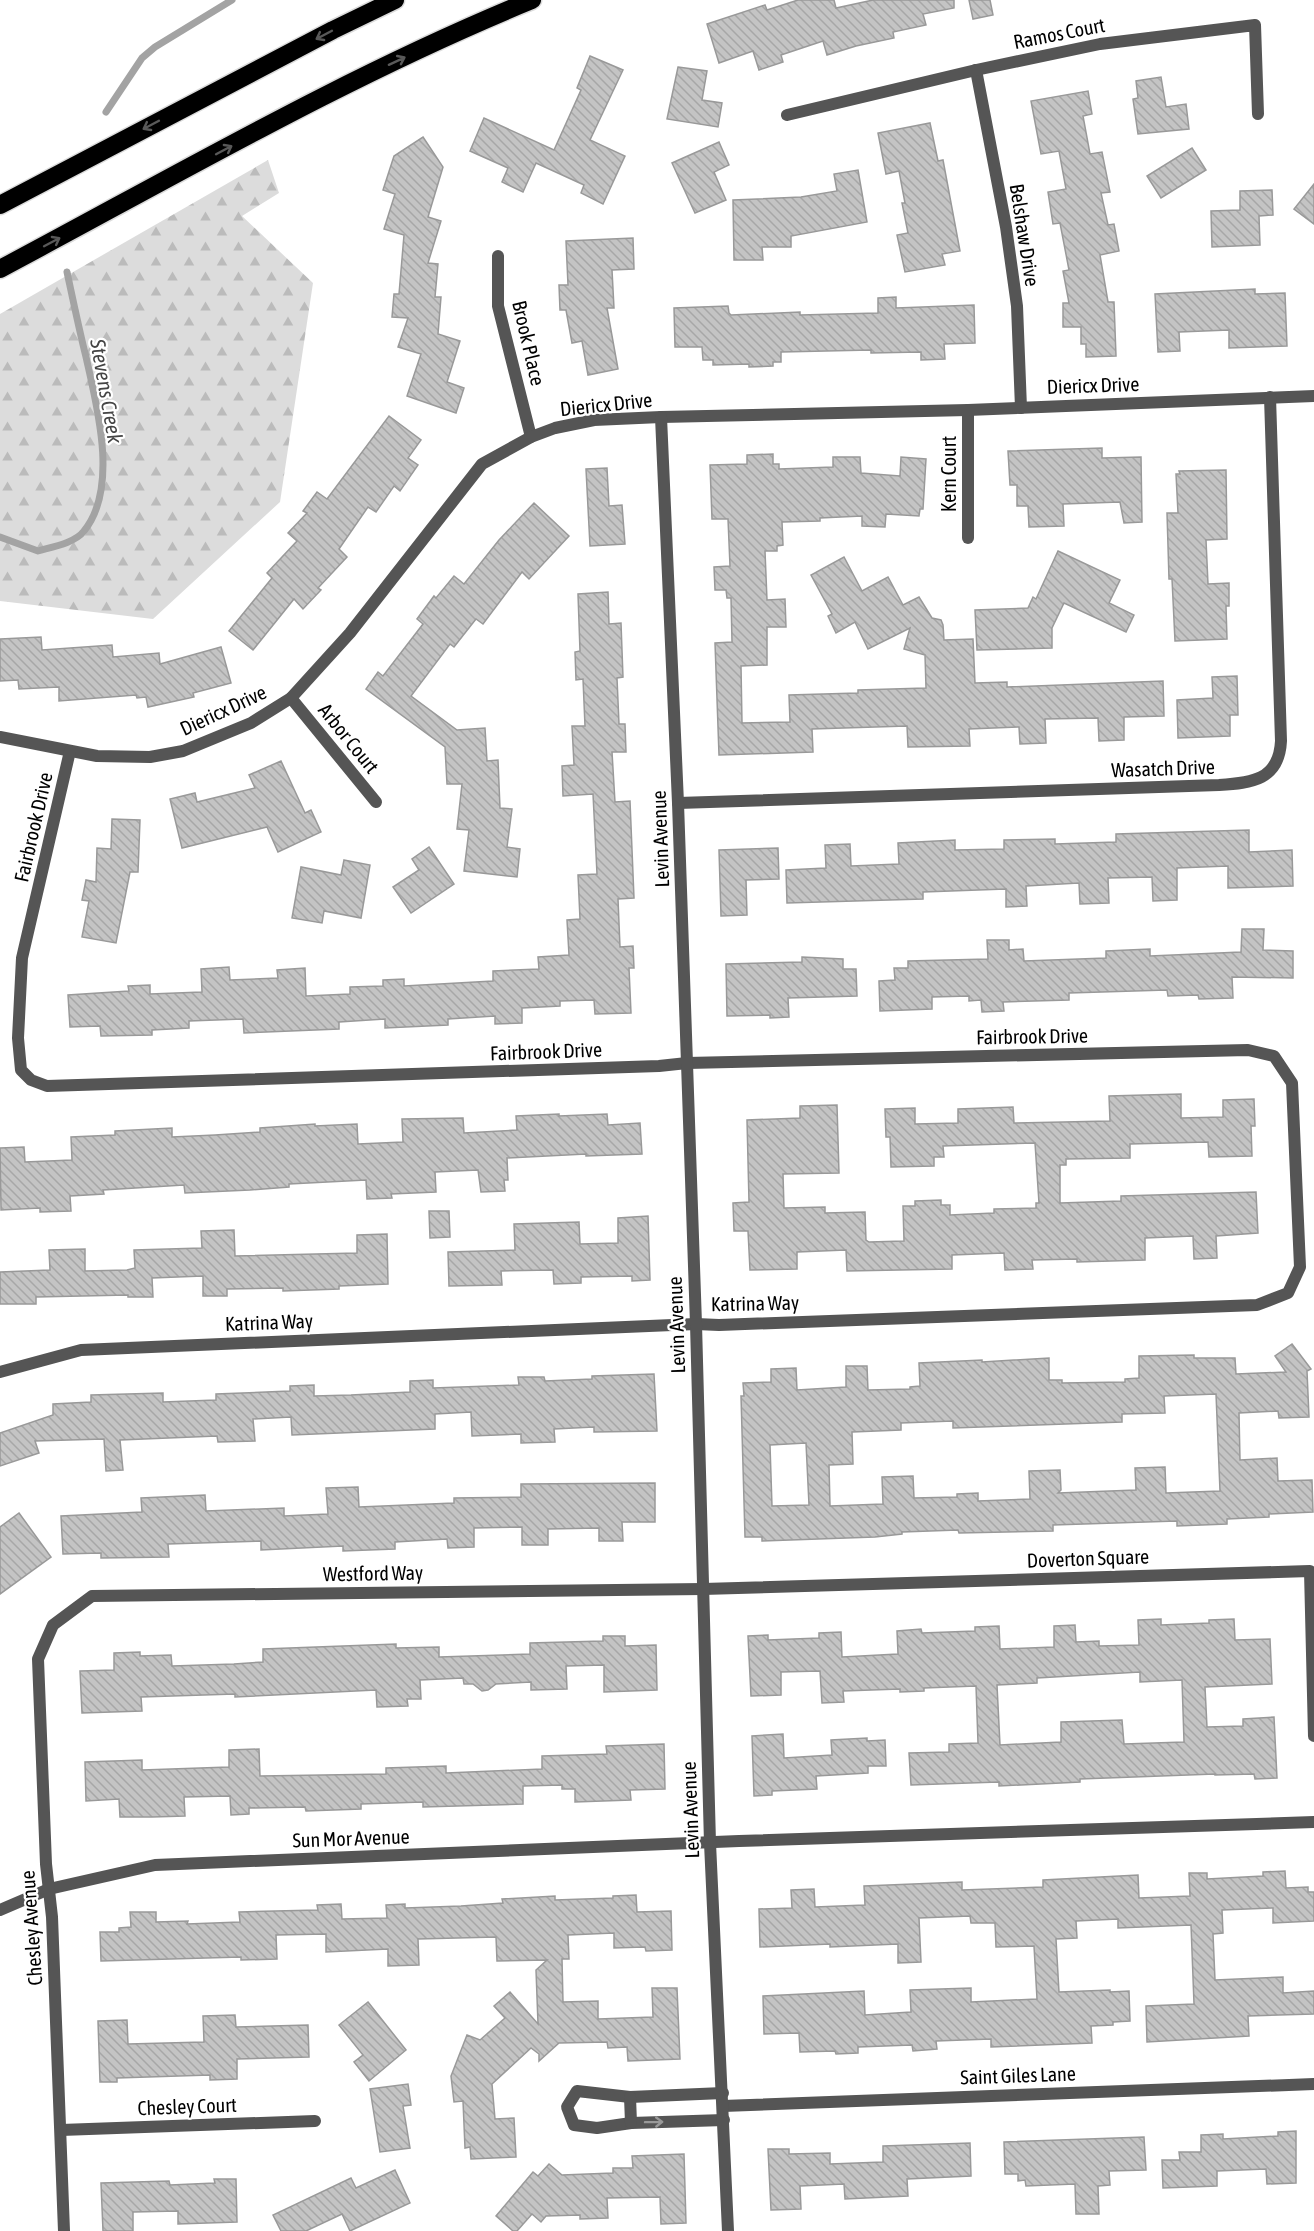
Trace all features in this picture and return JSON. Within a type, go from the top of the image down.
[{"type":"highway","points":[[0,205],[333,30],[395,0]]},
{"type":"highway","points":[[0,269],[357,80],[487,18],[532,0]]},
{"type":"street","name":"Ramos Court","points":[[787,115],[976,70],[1100,44],[1255,25],[1258,114]]},
{"type":"street","name":"Belshaw Drive","points":[[976,70],[1006,227],[1017,306],[1021,408]]},
{"type":"street","name":"Brook Place","points":[[498,256],[498,306],[531,437]]},
{"type":"street","name":"Diericx Drive","points":[[0,737],[97,756],[150,757],[183,751],[251,723],[291,698],[350,633],[482,464],[531,437],[574,423],[661,417],[968,410],[1314,396]]},
{"type":"street","name":"Wasatch Drive","points":[[678,803],[1243,784],[1256,781],[1266,775],[1275,764],[1280,752],[1281,741],[1270,398]]},
{"type":"street","name":"Kern Court","points":[[968,410],[968,538]]},
{"type":"street","name":"Levin Avenue","points":[[661,417],[678,803],[696,1324],[710,1843],[728,2231]]},
{"type":"street","name":"Arbor Court","points":[[291,698],[376,802]]},
{"type":"street","name":"Fairbrook Drive","points":[[70,751],[22,958],[18,1038],[21,1070],[31,1080],[47,1086],[659,1066],[687,1063],[1248,1050],[1274,1056],[1292,1083],[1297,1179]]},
{"type":"street","name":"Katrina Way","points":[[0,1372],[81,1350],[696,1324],[1257,1305],[1288,1293],[1300,1267],[1297,1179]]},
{"type":"street","name":"Doverton Square","points":[[703,1589],[1310,1571],[1314,1736]]},
{"type":"street","name":"Westford Way","points":[[53,1625],[92,1596],[703,1589]]},
{"type":"street","name":"Chesley Avenue","points":[[53,1625],[38,1659],[48,1888],[52,1917],[64,2231]]},
{"type":"street","points":[[710,1843],[1314,1822]]},
{"type":"street","name":"Sun Mor Avenue","points":[[0,1910],[48,1888],[155,1865],[710,1843]]},
{"type":"street","name":"Saint Giles Lane","points":[[723,2106],[1314,2084]]},
{"type":"street","points":[[723,2093],[630,2097],[577,2091],[567,2107],[574,2125],[597,2127],[631,2123],[724,2120]]},
{"type":"street","points":[[630,2097],[631,2123]]},
{"type":"street","name":"Chesley Court","points":[[61,2130],[315,2121]]},
{"type":"green space","points":[[268,160],[279,193],[242,216],[313,283],[280,502],[153,619],[0,601],[0,314]]},
{"type":"building","points":[[798,0],[834,0],[836,8],[873,0],[954,0],[954,8],[923,14],[926,25],[893,32],[894,38],[827,55],[823,41],[781,55],[783,62],[759,70],[753,51],[719,63],[707,24],[765,5],[767,10]]},
{"type":"building","points":[[969,0],[990,0],[993,15],[973,19]]},
{"type":"building","points":[[590,56],[623,70],[590,140],[625,156],[603,204],[581,193],[584,185],[536,163],[523,192],[502,182],[508,168],[470,151],[484,118],[554,150],[581,90],[577,88]]},
{"type":"building","points":[[678,67],[707,71],[702,100],[722,103],[718,127],[667,119]]},
{"type":"building","points":[[1161,77],[1166,107],[1186,104],[1189,129],[1138,134],[1133,99],[1138,98],[1136,81]]},
{"type":"building","points":[[1088,91],[1092,114],[1083,116],[1090,154],[1102,152],[1110,192],[1101,193],[1108,225],[1114,224],[1119,251],[1100,255],[1108,302],[1114,302],[1116,356],[1086,357],[1086,344],[1081,344],[1081,327],[1063,327],[1063,303],[1069,303],[1063,271],[1069,270],[1060,223],[1053,224],[1048,192],[1066,189],[1059,151],[1041,154],[1031,101]]},
{"type":"building","points":[[930,123],[938,161],[943,160],[960,251],[942,254],[945,265],[905,272],[897,235],[908,233],[899,171],[886,174],[878,133]]},
{"type":"building","points":[[423,137],[443,167],[428,217],[441,221],[428,263],[438,264],[435,297],[441,297],[438,334],[460,341],[447,382],[464,388],[456,413],[407,396],[421,354],[398,347],[408,318],[392,317],[394,294],[399,294],[404,235],[384,229],[395,194],[383,190],[394,156]]},
{"type":"building","points":[[719,142],[729,165],[714,172],[726,200],[695,213],[672,163]]},
{"type":"building","points":[[1192,148],[1206,170],[1161,198],[1147,176]]},
{"type":"building","points":[[858,170],[867,222],[791,236],[791,247],[762,247],[763,260],[734,260],[733,200],[801,197],[837,191],[834,174]]},
{"type":"building","points":[[1314,184],[1314,224],[1294,209]]},
{"type":"building","points":[[1272,190],[1273,215],[1259,216],[1260,245],[1212,247],[1211,211],[1240,210],[1240,191]]},
{"type":"building","points":[[633,238],[634,269],[612,270],[614,308],[607,308],[618,369],[588,375],[582,341],[572,343],[566,310],[560,310],[559,285],[568,285],[566,241]]},
{"type":"building","points":[[1255,289],[1255,294],[1285,293],[1287,346],[1229,348],[1229,330],[1179,332],[1180,351],[1158,352],[1155,294]]},
{"type":"building","points":[[896,297],[896,308],[974,305],[975,343],[944,344],[945,359],[921,360],[921,352],[871,353],[871,350],[781,352],[781,362],[773,362],[773,366],[749,367],[749,364],[713,365],[713,360],[703,360],[702,347],[675,347],[674,308],[728,306],[731,315],[800,312],[800,315],[878,313],[878,298]]},
{"type":"building","points":[[389,416],[421,440],[408,458],[418,465],[400,491],[394,486],[376,512],[368,507],[339,549],[347,557],[318,588],[321,590],[303,609],[294,599],[253,650],[229,631],[272,578],[267,573],[297,541],[288,533],[307,513],[303,511],[317,492],[327,499]]},
{"type":"building","points":[[1102,448],[1102,458],[1141,457],[1142,522],[1124,523],[1120,502],[1063,504],[1064,526],[1029,527],[1028,506],[1017,506],[1017,485],[1010,485],[1008,451]]},
{"type":"building","points":[[773,454],[773,464],[779,464],[779,469],[833,467],[833,457],[860,457],[861,473],[900,476],[901,457],[926,459],[923,509],[920,509],[919,516],[886,514],[885,527],[862,526],[862,516],[820,518],[820,521],[782,522],[783,545],[777,546],[777,551],[765,551],[767,600],[785,599],[786,627],[767,627],[767,665],[741,666],[742,723],[790,722],[789,695],[926,688],[925,655],[904,649],[910,628],[868,649],[855,622],[836,633],[828,616],[832,614],[811,575],[844,557],[862,591],[888,577],[903,605],[919,597],[932,618],[941,620],[944,640],[973,639],[975,683],[1007,682],[1007,687],[1163,681],[1164,716],[1124,717],[1124,740],[1099,741],[1098,718],[1045,719],[1046,743],[1020,744],[1019,727],[969,729],[970,746],[908,747],[907,726],[812,729],[813,752],[719,755],[715,643],[732,642],[731,598],[727,598],[726,590],[715,590],[714,567],[730,566],[728,519],[712,519],[710,465],[747,464],[747,455]]},
{"type":"building","points":[[607,468],[609,506],[622,505],[625,544],[590,546],[586,469]]},
{"type":"building","points":[[1226,470],[1227,539],[1206,540],[1208,584],[1229,583],[1229,606],[1226,606],[1227,639],[1175,641],[1172,579],[1169,579],[1167,513],[1178,513],[1176,474],[1180,474],[1179,471]]},
{"type":"building","points":[[534,503],[569,536],[529,579],[522,572],[483,624],[476,619],[454,647],[450,644],[411,696],[457,730],[485,728],[487,761],[498,760],[500,808],[512,809],[507,847],[520,849],[517,877],[464,871],[469,830],[457,829],[462,784],[447,784],[445,747],[366,689],[378,672],[383,676],[423,624],[417,619],[434,596],[436,598],[454,576],[464,584],[499,540]]},
{"type":"building","points":[[1058,551],[1120,580],[1109,603],[1134,615],[1126,632],[1064,603],[1052,628],[1052,648],[977,650],[975,610],[1028,608],[1033,597],[1036,599]]},
{"type":"building","points":[[608,592],[609,624],[621,623],[623,677],[617,678],[619,724],[625,724],[626,752],[612,752],[615,802],[630,801],[634,898],[618,899],[620,947],[633,946],[634,968],[629,968],[631,1013],[595,1014],[594,1000],[560,1001],[560,1006],[522,1008],[522,1023],[495,1024],[495,1016],[448,1019],[448,1025],[385,1028],[385,1019],[339,1022],[339,1029],[244,1033],[243,1019],[189,1021],[189,1028],[152,1030],[152,1035],[101,1036],[100,1026],[70,1027],[68,995],[129,991],[128,986],[150,985],[150,994],[202,992],[201,969],[229,967],[230,980],[278,978],[277,970],[305,968],[306,996],[350,994],[350,987],[383,986],[383,980],[404,979],[404,986],[493,981],[493,971],[539,969],[538,957],[569,955],[567,920],[580,919],[578,875],[597,874],[593,794],[563,796],[562,766],[574,765],[572,726],[585,726],[583,679],[576,680],[575,652],[580,651],[578,594]]},
{"type":"building","points":[[41,637],[42,650],[112,645],[113,657],[159,653],[160,664],[221,647],[231,683],[193,693],[194,697],[148,707],[146,697],[137,698],[136,695],[59,701],[59,687],[19,689],[18,680],[0,681],[0,639]]},
{"type":"building","points":[[1237,676],[1238,715],[1230,715],[1230,736],[1178,738],[1177,700],[1213,698],[1212,677]]},
{"type":"building","points":[[281,761],[305,813],[311,810],[321,832],[278,852],[267,827],[182,848],[170,799],[195,793],[197,802],[255,788],[249,775]]},
{"type":"building","points":[[112,819],[140,820],[138,872],[130,872],[116,943],[82,937],[89,901],[82,900],[86,880],[96,882],[97,848],[111,849]]},
{"type":"building","points":[[1249,830],[1249,852],[1292,850],[1293,886],[1228,888],[1228,866],[1177,868],[1177,900],[1153,901],[1152,877],[1108,878],[1109,903],[1080,904],[1079,883],[1026,886],[1027,906],[1006,907],[1006,889],[923,892],[923,899],[787,903],[786,870],[826,868],[825,845],[850,844],[851,866],[899,864],[898,843],[955,840],[955,850],[1004,849],[1004,840],[1055,839],[1055,844],[1116,842],[1116,834]]},
{"type":"building","points":[[429,847],[454,884],[411,913],[393,887],[419,870],[412,859]]},
{"type":"building","points":[[778,848],[779,879],[746,880],[747,915],[721,916],[719,850]]},
{"type":"building","points":[[344,860],[370,865],[361,918],[324,911],[322,923],[292,918],[301,867],[341,875]]},
{"type":"building","points":[[1242,929],[1264,929],[1263,950],[1293,951],[1293,978],[1232,977],[1233,998],[1199,999],[1198,995],[1168,996],[1167,990],[1069,993],[1069,1000],[1003,1002],[1004,1011],[982,1012],[981,1000],[969,1001],[969,996],[932,997],[932,1009],[880,1011],[879,981],[895,980],[894,968],[908,968],[908,961],[988,959],[987,940],[1009,940],[1009,950],[1023,949],[1024,961],[1106,958],[1106,951],[1150,949],[1150,956],[1241,952]]},
{"type":"building","points":[[802,957],[843,959],[843,969],[856,969],[857,996],[788,998],[789,1017],[727,1016],[726,964],[802,962]]},
{"type":"building","points":[[1181,1094],[1181,1118],[1223,1117],[1223,1100],[1254,1099],[1255,1126],[1251,1126],[1252,1156],[1209,1157],[1208,1142],[1130,1144],[1130,1158],[1066,1159],[1066,1165],[1060,1165],[1060,1203],[1121,1201],[1121,1196],[1256,1192],[1258,1233],[1216,1236],[1217,1258],[1194,1259],[1193,1236],[1145,1238],[1145,1260],[1077,1262],[1077,1259],[1032,1260],[1033,1269],[1005,1270],[1004,1253],[952,1255],[952,1269],[847,1271],[846,1250],[797,1252],[797,1269],[750,1270],[748,1231],[734,1231],[733,1203],[749,1202],[747,1120],[800,1118],[800,1106],[837,1105],[839,1173],[783,1174],[784,1208],[825,1207],[825,1213],[865,1212],[866,1240],[869,1242],[904,1241],[903,1206],[915,1206],[915,1201],[941,1200],[941,1205],[950,1205],[950,1215],[994,1213],[994,1209],[1036,1208],[1036,1203],[1039,1203],[1035,1143],[943,1146],[944,1157],[934,1157],[934,1166],[891,1167],[890,1137],[886,1137],[885,1109],[915,1108],[915,1124],[958,1123],[958,1109],[1013,1107],[1014,1123],[1110,1121],[1109,1096]]},
{"type":"building","points":[[559,1114],[559,1116],[607,1114],[608,1125],[640,1123],[642,1154],[507,1158],[508,1180],[504,1180],[505,1191],[481,1192],[478,1170],[435,1172],[436,1192],[391,1194],[392,1198],[367,1199],[366,1180],[185,1193],[184,1185],[103,1190],[104,1194],[70,1196],[71,1211],[40,1212],[40,1208],[1,1210],[0,1148],[24,1147],[25,1162],[72,1160],[71,1137],[115,1135],[115,1131],[172,1128],[172,1137],[215,1135],[260,1132],[260,1128],[315,1124],[315,1126],[357,1124],[358,1144],[403,1142],[402,1119],[463,1118],[464,1133],[517,1130],[516,1116]]},
{"type":"building","points":[[429,1211],[449,1211],[450,1237],[430,1238]]},
{"type":"building","points":[[648,1216],[650,1280],[632,1281],[632,1276],[581,1277],[581,1283],[554,1284],[553,1270],[501,1271],[502,1285],[449,1286],[448,1252],[515,1250],[514,1224],[579,1222],[580,1244],[618,1243],[618,1218]]},
{"type":"building","points":[[234,1230],[235,1256],[357,1253],[357,1235],[387,1234],[388,1284],[283,1291],[283,1288],[227,1289],[227,1296],[203,1296],[203,1276],[152,1278],[153,1297],[128,1297],[128,1295],[36,1297],[36,1304],[0,1304],[0,1272],[50,1270],[49,1250],[85,1249],[85,1271],[127,1270],[135,1268],[134,1250],[202,1248],[201,1231]]},
{"type":"building","points":[[1292,1344],[1311,1369],[1307,1371],[1309,1417],[1279,1418],[1278,1411],[1239,1413],[1240,1460],[1277,1458],[1278,1481],[1312,1480],[1313,1512],[1227,1519],[1227,1524],[1177,1526],[1177,1521],[1053,1525],[1053,1531],[959,1533],[958,1530],[902,1532],[902,1534],[875,1537],[762,1541],[762,1537],[745,1537],[741,1396],[744,1396],[743,1383],[771,1382],[771,1369],[796,1368],[797,1390],[846,1387],[846,1366],[867,1366],[868,1390],[910,1389],[910,1387],[920,1386],[919,1363],[1049,1358],[1049,1380],[1062,1380],[1062,1383],[1125,1382],[1125,1379],[1139,1378],[1139,1356],[1194,1355],[1194,1358],[1235,1358],[1236,1374],[1286,1372],[1275,1356]],"holes":[[[1216,1394],[1220,1491],[1166,1493],[1165,1467],[1135,1468],[1136,1490],[1058,1493],[1061,1490],[1060,1470],[1029,1471],[1030,1499],[978,1501],[978,1493],[957,1494],[957,1497],[914,1498],[913,1476],[882,1477],[883,1504],[830,1506],[829,1465],[853,1464],[852,1432],[901,1430],[901,1423],[953,1421],[953,1428],[1122,1422],[1122,1414],[1165,1413],[1164,1396]],[[806,1443],[809,1505],[772,1506],[770,1445]]]},
{"type":"building","points":[[654,1374],[657,1431],[594,1432],[594,1427],[554,1429],[555,1442],[521,1443],[521,1434],[472,1436],[471,1412],[435,1414],[435,1429],[292,1435],[291,1417],[253,1419],[255,1441],[218,1442],[217,1436],[120,1440],[123,1470],[106,1471],[104,1439],[35,1441],[39,1453],[0,1466],[0,1433],[53,1415],[53,1404],[91,1402],[91,1395],[163,1393],[163,1402],[216,1400],[216,1394],[290,1391],[290,1386],[314,1385],[314,1396],[351,1395],[410,1392],[410,1381],[433,1380],[433,1388],[519,1385],[518,1377],[544,1377],[545,1381],[592,1379],[592,1376]]},
{"type":"building","points":[[655,1483],[655,1522],[622,1522],[623,1541],[599,1541],[599,1528],[548,1529],[548,1545],[522,1545],[522,1527],[474,1528],[474,1547],[448,1548],[447,1539],[395,1542],[395,1549],[343,1551],[343,1546],[261,1550],[261,1541],[168,1544],[169,1557],[101,1558],[101,1553],[63,1554],[61,1516],[142,1512],[141,1498],[205,1495],[206,1511],[284,1508],[284,1516],[328,1514],[326,1488],[358,1487],[359,1507],[454,1503],[454,1498],[521,1497],[521,1484]]},
{"type":"building","points":[[19,1513],[51,1557],[0,1594],[0,1527]]},
{"type":"building","points":[[1161,1619],[1161,1625],[1209,1623],[1209,1620],[1234,1619],[1235,1640],[1270,1639],[1272,1684],[1205,1687],[1207,1727],[1243,1726],[1243,1719],[1274,1717],[1277,1778],[1255,1779],[1254,1774],[1215,1774],[1080,1779],[1080,1782],[999,1786],[999,1782],[911,1785],[909,1753],[949,1752],[949,1744],[978,1743],[976,1686],[924,1688],[924,1691],[900,1692],[900,1689],[843,1691],[844,1702],[822,1703],[820,1671],[781,1672],[781,1695],[751,1696],[748,1636],[768,1635],[768,1640],[819,1638],[819,1633],[841,1632],[842,1657],[898,1654],[897,1631],[921,1629],[922,1633],[975,1631],[975,1627],[999,1626],[1000,1649],[1054,1647],[1054,1626],[1075,1625],[1076,1642],[1099,1641],[1099,1646],[1139,1645],[1138,1620]],"holes":[[[1140,1672],[1140,1682],[1182,1680],[1184,1742],[1124,1744],[1122,1720],[1061,1722],[1061,1742],[1000,1745],[997,1685],[1037,1683],[1037,1678]]]},
{"type":"building","points":[[603,1636],[625,1636],[625,1646],[656,1645],[657,1690],[604,1692],[604,1665],[566,1666],[567,1689],[531,1690],[531,1682],[496,1684],[482,1691],[473,1684],[464,1684],[463,1678],[420,1680],[421,1699],[407,1699],[408,1706],[377,1707],[376,1690],[235,1697],[235,1694],[141,1697],[142,1711],[82,1713],[80,1671],[114,1670],[114,1653],[140,1652],[140,1656],[171,1655],[172,1666],[263,1662],[263,1649],[396,1644],[396,1648],[439,1647],[439,1657],[530,1654],[530,1643],[603,1641]]},
{"type":"building","points":[[783,1734],[784,1758],[832,1755],[831,1740],[867,1738],[867,1741],[885,1740],[886,1766],[868,1766],[868,1773],[816,1776],[817,1789],[772,1791],[772,1795],[754,1796],[752,1736]]},
{"type":"building","points":[[664,1744],[665,1789],[630,1790],[631,1800],[575,1802],[575,1789],[562,1789],[562,1785],[523,1786],[523,1804],[423,1807],[423,1802],[361,1804],[361,1809],[306,1811],[305,1807],[249,1808],[249,1814],[231,1815],[230,1796],[184,1797],[185,1816],[152,1817],[120,1817],[119,1799],[86,1801],[85,1762],[142,1760],[142,1770],[229,1767],[229,1750],[259,1749],[260,1776],[386,1774],[386,1768],[446,1766],[446,1773],[542,1769],[542,1756],[607,1754],[606,1746]]},
{"type":"building","points":[[1285,1871],[1286,1888],[1308,1887],[1308,1892],[1314,1892],[1314,1921],[1273,1923],[1273,1908],[1222,1910],[1223,1933],[1213,1934],[1215,1980],[1283,1977],[1283,1993],[1314,1991],[1314,2014],[1248,2016],[1249,2036],[1147,2042],[1146,2006],[1194,2004],[1191,1925],[1118,1928],[1118,1919],[1076,1921],[1077,1938],[1056,1939],[1059,1992],[1129,1991],[1130,2021],[1113,2022],[1113,2025],[1091,2026],[1092,2043],[991,2047],[991,2039],[936,2041],[937,2049],[913,2051],[912,2045],[858,2047],[858,2053],[836,2054],[835,2051],[800,2052],[799,2033],[764,2034],[763,1996],[864,1991],[865,2015],[911,2012],[910,1990],[971,1988],[971,2002],[1037,1999],[1034,1946],[996,1947],[995,1923],[971,1923],[970,1916],[919,1918],[921,1962],[898,1963],[898,1944],[760,1947],[759,1909],[792,1908],[791,1890],[814,1889],[815,1907],[865,1905],[864,1886],[962,1882],[962,1890],[1043,1887],[1043,1880],[1138,1875],[1139,1898],[1190,1896],[1189,1873],[1207,1873],[1207,1879],[1263,1876],[1263,1872]]},
{"type":"building","points":[[636,1895],[637,1912],[671,1911],[672,1950],[646,1951],[645,1947],[614,1948],[614,1933],[568,1935],[569,1959],[562,1959],[563,2002],[598,2001],[598,2019],[653,2017],[652,1988],[677,1988],[680,2059],[628,2061],[627,2047],[608,2048],[607,2042],[559,2043],[539,2061],[539,2054],[531,2048],[492,2084],[495,2119],[514,2118],[516,2157],[471,2159],[470,2147],[465,2148],[463,2101],[454,2102],[451,2076],[467,2035],[480,2040],[505,2018],[494,2006],[510,1992],[538,2024],[536,1970],[547,1960],[497,1961],[496,1937],[418,1939],[419,1965],[388,1966],[388,1949],[326,1952],[326,1934],[276,1935],[277,1959],[241,1960],[241,1957],[101,1961],[100,1932],[119,1932],[119,1928],[131,1927],[130,1912],[156,1912],[156,1922],[188,1921],[187,1924],[240,1922],[239,1912],[318,1910],[317,1905],[341,1904],[342,1919],[387,1918],[386,1905],[405,1904],[405,1908],[461,1906],[503,1903],[502,1899],[555,1896],[555,1900]]},
{"type":"building","points":[[368,2002],[406,2050],[369,2081],[354,2062],[363,2055],[339,2025]]},
{"type":"building","points":[[235,2015],[236,2027],[308,2025],[309,2057],[237,2059],[237,2079],[210,2080],[210,2075],[117,2078],[117,2082],[100,2082],[98,2021],[127,2020],[128,2044],[204,2042],[203,2016]]},
{"type":"building","points":[[408,2084],[411,2105],[403,2106],[410,2148],[380,2152],[370,2089]]},
{"type":"building","points":[[1296,2131],[1296,2183],[1267,2184],[1266,2169],[1217,2171],[1217,2186],[1163,2188],[1162,2160],[1180,2160],[1179,2152],[1201,2152],[1201,2135],[1223,2134],[1223,2139],[1278,2136],[1278,2132]]},
{"type":"building","points":[[1144,2137],[1146,2170],[1109,2171],[1110,2185],[1098,2186],[1099,2214],[1076,2214],[1075,2184],[1026,2186],[1025,2180],[1018,2181],[1018,2174],[1005,2174],[1004,2142]]},
{"type":"building","points":[[970,2143],[971,2176],[907,2179],[908,2196],[845,2199],[844,2184],[800,2186],[801,2209],[771,2210],[768,2149],[789,2149],[789,2154],[830,2153],[830,2164],[883,2162],[883,2146]]},
{"type":"building","points":[[684,2154],[686,2223],[661,2224],[660,2197],[607,2198],[608,2218],[580,2219],[580,2215],[546,2216],[541,2222],[532,2214],[517,2231],[513,2231],[496,2216],[533,2172],[538,2176],[549,2164],[562,2175],[613,2173],[613,2168],[633,2168],[632,2156]]},
{"type":"building","points":[[395,2170],[410,2203],[350,2231],[342,2214],[306,2231],[281,2231],[273,2215],[351,2178],[356,2188]]},
{"type":"building","points":[[214,2179],[236,2179],[237,2222],[178,2224],[178,2211],[133,2212],[133,2231],[103,2231],[101,2183],[169,2181],[170,2185],[215,2183]]},
{"type":"waterway","name":"Stevens Creek","points":[[106,112],[142,58],[155,47],[232,0]]},
{"type":"waterway","name":"Stevens Creek","points":[[0,537],[38,551],[69,542],[84,531],[95,513],[101,493],[103,470],[99,422],[67,272]]}]
